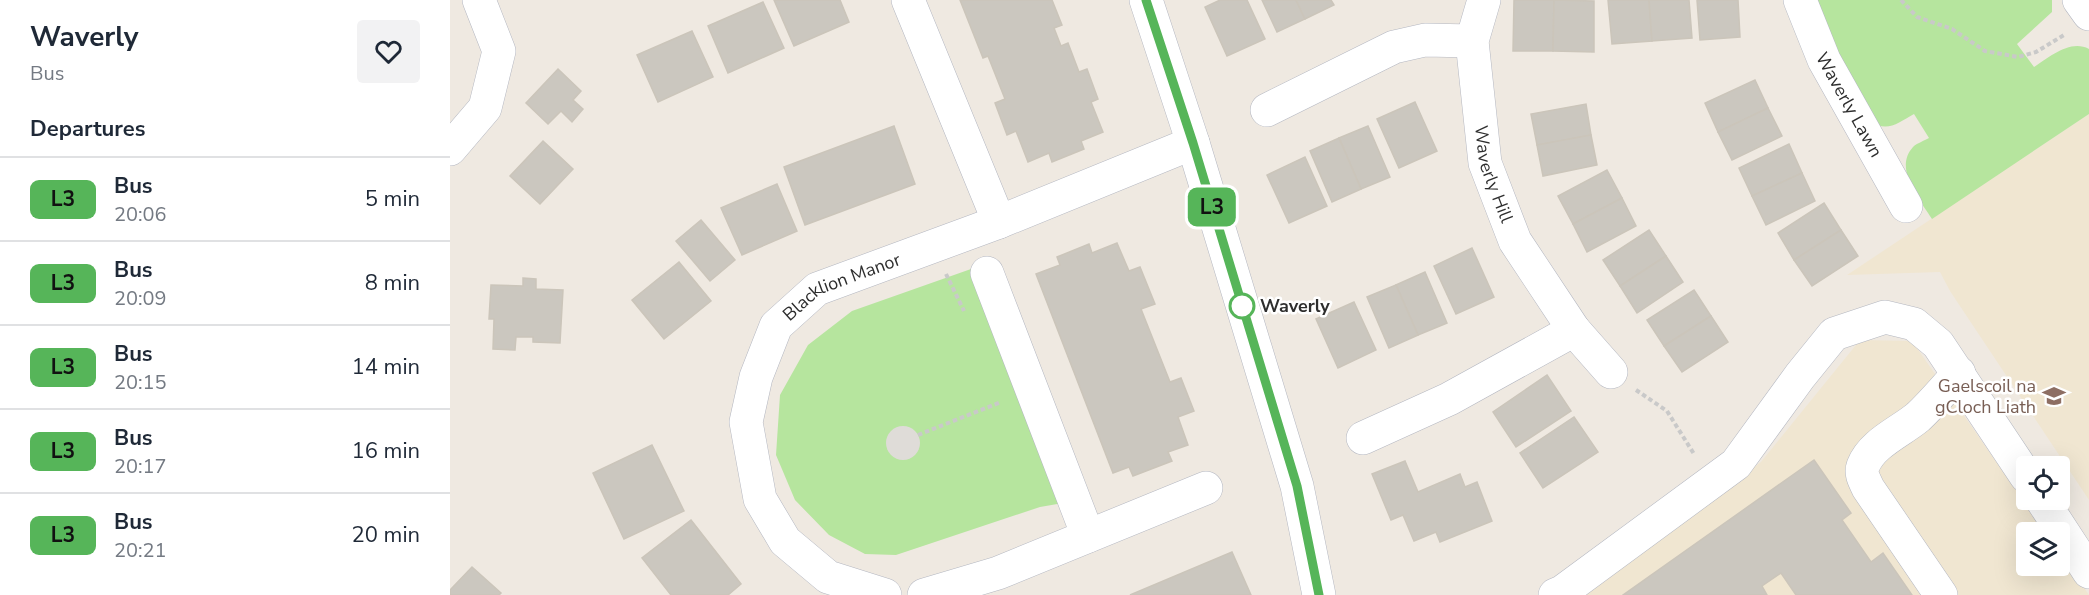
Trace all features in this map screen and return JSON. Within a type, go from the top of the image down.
[{"type":"street","points":[[450,149],[485,108],[499,51],[478,0]]},
{"type":"street","points":[[908,0],[999,222]]},
{"type":"street","points":[[1146,0],[1193,143],[1297,486],[1319,595]]},
{"type":"street","name":"Waverly Hill","points":[[1484,0],[1472,41],[1485,163],[1515,242],[1574,330],[1611,372]]},
{"type":"street","name":"Waverly Lawn","points":[[1800,0],[1824,60],[1906,206]]},
{"type":"street","points":[[1267,110],[1394,47],[1425,40],[1472,41]]},
{"type":"street","name":"Blacklion Manor","points":[[885,595],[828,577],[785,541],[760,500],[746,422],[756,377],[776,326],[817,289],[999,222],[1193,143]]},
{"type":"street","points":[[987,273],[1088,536]]},
{"type":"street","points":[[1555,595],[1736,465],[1800,376],[1834,334],[1885,317],[1914,324],[1938,344],[2016,461]]},
{"type":"street","points":[[1363,438],[1449,399],[1574,330]]},
{"type":"street","points":[[1941,595],[1868,488],[1862,476],[1862,467],[1880,444],[1917,417],[1959,373]]},
{"type":"street","points":[[924,595],[998,573],[1060,550],[1088,536],[1206,488]]},
{"type":"street","points":[[2049,510],[2089,572]]},
{"type":"street","points":[[2081,595],[2089,590]]},
{"type":"path","points":[[1901,0],[1917,17],[1952,29],[1985,51],[2018,57],[2037,52],[2080,14]]},
{"type":"path","points":[[1611,372],[1667,411],[1712,482]]},
{"type":"path","points":[[918,435],[1004,401]]},
{"type":"shaded area","name":"Gaelscoil na gCloch Liath","points":[[2089,114],[2089,500],[2070,471],[2070,456],[2060,456],[1950,291],[1940,272],[1847,275]]},
{"type":"shaded area","points":[[1860,340],[1912,341],[2016,490],[2016,510],[2030,510],[2038,522],[2016,522],[2016,576],[2070,576],[2070,567],[2089,595],[1583,595],[1627,559],[1761,462]]},
{"type":"shaded area","points":[[903,426],[915,431],[920,443],[915,455],[903,460],[891,455],[886,443],[891,431]]},
{"type":"green space","points":[[1811,0],[2052,0],[2052,12],[2017,44],[2034,67],[2060,50],[2075,46],[2089,49],[2089,114],[1932,219],[1910,184],[1906,165],[1913,147],[1929,138],[1914,114],[1887,126],[1876,125],[1870,121]]},
{"type":"green space","points":[[971,269],[1063,503],[1040,507],[896,555],[865,554],[829,535],[795,500],[776,455],[780,395],[808,345],[852,311]]},
{"type":"building","points":[[774,0],[840,0],[849,22],[794,46]]},
{"type":"building","points":[[960,0],[1052,0],[1062,25],[1054,28],[1061,46],[1068,43],[1079,72],[1087,69],[1098,99],[1091,102],[1103,132],[1081,141],[1084,149],[1052,162],[1049,153],[1028,162],[1016,131],[1007,135],[995,103],[1005,99],[988,56],[983,58]]},
{"type":"building","points":[[1220,0],[1247,0],[1265,39],[1227,56],[1205,7]]},
{"type":"building","points":[[1262,0],[1296,0],[1305,19],[1277,32]]},
{"type":"building","points":[[1296,0],[1331,0],[1334,5],[1305,19]]},
{"type":"building","points":[[1514,0],[1554,0],[1553,51],[1513,51]]},
{"type":"building","points":[[1554,0],[1594,1],[1594,52],[1553,51]]},
{"type":"building","points":[[1608,0],[1649,0],[1652,41],[1612,44]]},
{"type":"building","points":[[1649,0],[1689,0],[1692,38],[1652,41]]},
{"type":"building","points":[[1697,0],[1738,0],[1740,37],[1700,40]]},
{"type":"building","points":[[763,2],[784,48],[728,73],[708,26]]},
{"type":"building","points":[[692,31],[713,77],[658,102],[637,55]]},
{"type":"building","points":[[558,69],[581,91],[573,100],[583,109],[572,122],[561,111],[548,124],[526,103]]},
{"type":"building","points":[[1755,80],[1768,108],[1718,132],[1705,103]]},
{"type":"building","points":[[1415,102],[1437,151],[1399,168],[1377,119]]},
{"type":"building","points":[[1586,104],[1591,135],[1537,145],[1531,114]]},
{"type":"building","points":[[1768,108],[1782,136],[1732,160],[1718,132]]},
{"type":"building","points":[[894,126],[915,184],[805,225],[784,167]]},
{"type":"building","points":[[1368,126],[1390,177],[1361,189],[1339,138]]},
{"type":"building","points":[[1591,135],[1597,165],[1543,176],[1537,145]]},
{"type":"building","points":[[1339,138],[1361,189],[1332,202],[1310,151]]},
{"type":"building","points":[[543,141],[573,169],[540,204],[510,176]]},
{"type":"building","points":[[1789,144],[1802,173],[1752,196],[1739,168]]},
{"type":"building","points":[[1305,157],[1327,206],[1289,223],[1267,175]]},
{"type":"building","points":[[1607,170],[1622,198],[1573,224],[1558,196]]},
{"type":"building","points":[[1802,173],[1815,201],[1766,225],[1752,196]]},
{"type":"building","points":[[777,184],[797,231],[742,255],[721,208]]},
{"type":"building","points":[[1622,198],[1636,226],[1587,252],[1573,224]]},
{"type":"building","points":[[1824,203],[1841,230],[1794,260],[1778,233]]},
{"type":"building","points":[[701,220],[735,260],[710,281],[676,241]]},
{"type":"building","points":[[1649,230],[1666,256],[1620,286],[1603,260]]},
{"type":"building","points":[[1841,230],[1858,256],[1812,286],[1794,260]]},
{"type":"building","points":[[1117,243],[1129,271],[1140,267],[1155,304],[1141,309],[1170,382],[1181,378],[1194,411],[1178,417],[1188,445],[1168,452],[1172,461],[1133,476],[1129,467],[1113,473],[1036,274],[1060,265],[1057,257],[1089,244],[1092,253]]},
{"type":"building","points":[[1472,248],[1494,297],[1456,314],[1434,266]]},
{"type":"building","points":[[1666,256],[1683,282],[1637,313],[1620,286]]},
{"type":"building","points":[[679,262],[711,301],[664,339],[632,300]]},
{"type":"building","points":[[1425,272],[1447,323],[1418,335],[1396,285]]},
{"type":"building","points":[[523,278],[536,279],[536,289],[563,290],[560,343],[533,342],[533,337],[516,337],[515,350],[493,349],[494,319],[489,319],[491,285],[523,286]]},
{"type":"building","points":[[1396,285],[1418,335],[1389,348],[1367,297]]},
{"type":"building","points":[[1694,290],[1711,316],[1664,346],[1647,320]]},
{"type":"building","points":[[1354,302],[1376,350],[1338,368],[1316,319]]},
{"type":"building","points":[[1711,316],[1728,342],[1682,372],[1664,346]]},
{"type":"building","points":[[1547,375],[1571,411],[1516,447],[1493,412]]},
{"type":"building","points":[[1574,417],[1598,452],[1543,488],[1520,453]]},
{"type":"building","points":[[652,445],[684,511],[624,539],[593,473]]},
{"type":"building","points":[[1814,460],[1851,513],[1842,520],[1871,562],[1883,553],[1912,595],[1796,595],[1781,573],[1762,586],[1767,595],[1623,595]]},
{"type":"building","points":[[1405,461],[1418,492],[1460,474],[1465,487],[1477,482],[1492,521],[1440,542],[1436,532],[1414,541],[1403,515],[1391,520],[1372,474]]},
{"type":"building","points":[[691,520],[741,584],[728,595],[671,595],[642,558]]},
{"type":"building","points":[[1232,552],[1251,595],[1130,595]]},
{"type":"building","points":[[472,567],[501,593],[499,595],[450,595],[450,590]]},
{"type":"bus line","name":"L3","points":[[1146,0],[1193,143],[1297,486],[1319,595]]},
{"type":"place","name":"Waverly","points":[[1242,306]]},
{"type":"place","name":"Gaelscoil na gCloch Liath","points":[[2054,396]]}]
